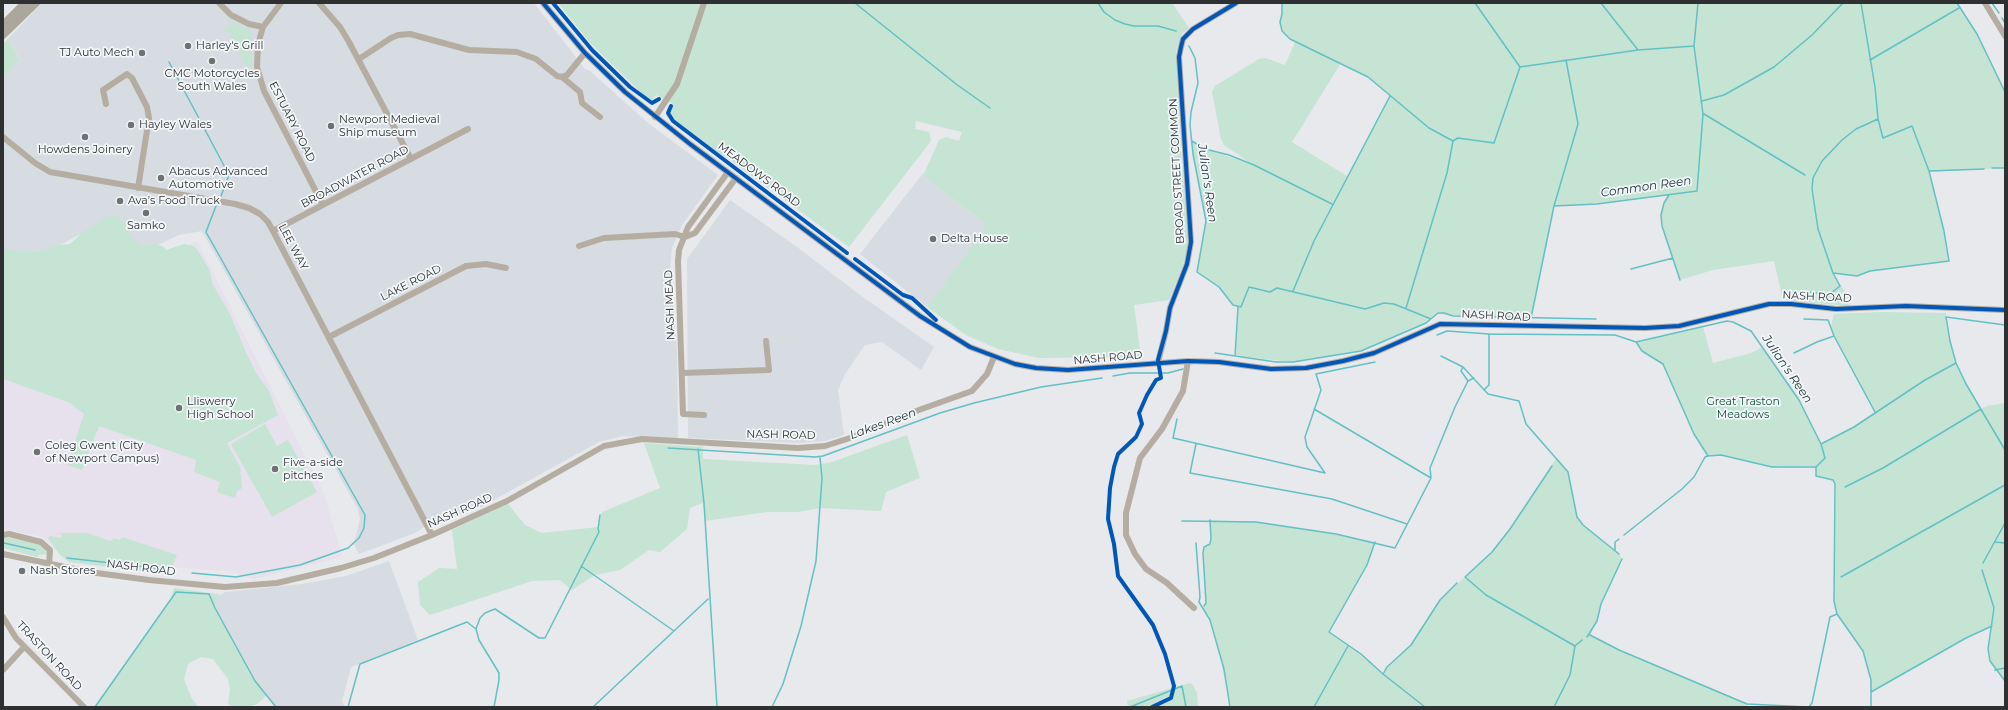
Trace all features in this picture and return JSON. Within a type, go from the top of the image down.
[{"type":"main road","points":[[3,25],[25,3]]},
{"type":"main road","points":[[3,35],[36,3]]},
{"type":"street","points":[[219,3],[231,15],[249,24],[263,27]]},
{"type":"street","name":"ESTUARY ROAD","points":[[281,3],[263,27],[256,55],[260,80],[323,205]]},
{"type":"street","points":[[319,3],[340,27],[359,59],[411,159]]},
{"type":"street","name":"MEADOWS ROAD","points":[[543,3],[585,53],[624,92],[655,117],[920,316],[947,335],[994,357]]},
{"type":"street","points":[[655,117],[676,84],[692,33],[704,3]]},
{"type":"street","name":"BROAD STREET COMMON","points":[[1158,362],[1170,308],[1187,264],[1191,242],[1179,57],[1180,46],[1183,38],[1193,29],[1236,3]]},
{"type":"street","points":[[1985,3],[2005,36]]},
{"type":"street","points":[[3,18],[15,14]]},
{"type":"street","points":[[359,59],[391,38],[398,35],[410,34],[469,50],[507,50],[522,53],[536,59],[557,76],[562,77],[580,92],[582,103],[600,117]]},
{"type":"street","points":[[562,77],[566,75],[585,53]]},
{"type":"street","points":[[106,104],[103,90],[127,74],[132,78],[147,107],[149,118],[138,188]]},
{"type":"street","name":"BROADWATER ROAD","points":[[273,231],[468,129]]},
{"type":"street","name":"LEE WAY","points":[[3,137],[35,163],[50,172],[235,204],[249,208],[268,222],[432,535]]},
{"type":"street","name":"NASH MEAD","points":[[704,415],[683,414],[678,261],[679,250],[688,227],[728,172]]},
{"type":"street","points":[[579,246],[604,238],[675,234],[685,237],[695,233],[736,178]]},
{"type":"street","name":"LAKE ROAD","points":[[329,337],[466,266],[486,264],[506,268]]},
{"type":"street","name":"NASH ROAD","points":[[3,554],[49,565],[150,580],[219,586],[252,586],[277,583],[341,568],[374,558],[432,535],[506,501],[604,446],[642,439],[798,448],[825,446],[850,438],[905,415],[972,391],[987,374],[994,357],[1036,368],[1058,370],[1188,361],[1219,362],[1271,368],[1306,368],[1374,353],[1440,324],[1453,323],[1522,327],[1645,328],[1678,326],[1752,307],[1785,304],[1836,309],[1906,306],[2005,310]]},
{"type":"street","points":[[682,373],[768,370],[766,341]]},
{"type":"street","points":[[1188,361],[1183,391],[1162,429],[1140,458],[1126,513],[1126,535],[1135,554],[1146,569],[1167,583],[1194,608]]},
{"type":"street","points":[[3,535],[9,534],[41,542],[50,550],[49,565]]},
{"type":"street","name":"TRASTON ROAD","points":[[3,617],[10,630],[24,647],[84,707]]},
{"type":"street","points":[[3,670],[24,647]]},
{"type":"street","points":[[72,707],[78,702]]},
{"type":"shaded area","points":[[42,3],[534,3],[585,69],[590,71],[648,123],[718,175],[682,225],[672,248],[670,268],[677,352],[678,439],[623,436],[599,442],[481,507],[451,517],[434,525],[424,527],[415,533],[359,554],[354,544],[360,519],[358,509],[202,231],[179,235],[141,253],[112,218],[50,250],[12,255],[3,251],[3,77],[19,58],[8,39]]},
{"type":"shaded area","points":[[924,172],[923,176],[983,222],[986,229],[927,307],[860,254]]},
{"type":"shaded area","points":[[730,200],[934,347],[921,370],[882,342],[865,345],[845,374],[838,390],[844,435],[825,441],[798,443],[688,438],[687,259]]},
{"type":"shaded area","name":"Lliswerry High School","points":[[197,241],[324,493],[342,557],[254,579],[229,571],[182,568],[54,548],[44,537],[3,529],[3,379],[70,403],[161,257]]},
{"type":"shaded area","points":[[389,561],[418,640],[351,667],[342,701],[345,707],[275,707],[255,681],[215,608],[218,594],[221,595],[225,592],[302,584],[346,576]]},
{"type":"green space","points":[[558,3],[1172,3],[1189,28],[1182,34],[1176,52],[1181,152],[1189,244],[1182,268],[1169,300],[1134,305],[1141,357],[1039,358],[998,349],[966,335],[927,307],[985,229],[983,222],[923,176],[939,140],[946,137],[959,141],[962,132],[916,121],[915,129],[929,132],[931,141],[849,247],[730,160],[681,130],[666,116],[672,103],[656,95],[653,99],[648,99],[591,44]]},
{"type":"green space","points":[[1957,3],[1977,34],[2005,92],[2005,168],[1929,172],[1944,231],[1949,261],[1870,271],[1857,276],[1833,273],[1847,295],[1849,306],[1783,300],[1774,261],[1713,270],[1680,280],[1662,226],[1661,215],[1668,195],[1597,204],[1554,206],[1531,318],[1453,316],[1438,313],[1426,323],[1361,351],[1293,362],[1235,356],[1238,307],[1233,305],[1219,287],[1197,272],[1206,221],[1191,141],[1205,149],[1252,164],[1224,145],[1221,139],[1212,92],[1215,86],[1259,59],[1265,58],[1285,65],[1295,42],[1282,31],[1280,22],[1282,4]],"holes":[[[1341,63],[1368,77],[1390,96],[1347,176],[1292,142]]]},
{"type":"green space","points":[[236,23],[248,29],[252,33],[251,66],[247,68],[229,32],[222,30],[231,24]]},
{"type":"green space","points":[[8,39],[19,59],[3,77],[3,43]]},
{"type":"green space","points":[[111,215],[118,217],[123,222],[133,240],[142,247],[156,244],[164,247],[166,250],[184,244],[194,246],[209,269],[213,285],[230,314],[256,373],[269,391],[278,415],[227,443],[240,467],[242,488],[237,491],[235,498],[217,492],[220,482],[194,472],[196,460],[99,426],[82,470],[67,465],[84,414],[70,403],[3,379],[3,248],[21,252],[38,252],[58,245],[70,244],[83,232]]},
{"type":"green space","name":"Great Traston Meadows","points":[[1882,312],[1946,313],[1950,341],[1956,363],[1981,409],[1987,406],[2005,403],[2005,681],[1990,661],[1988,649],[1992,626],[1966,638],[1871,692],[1871,679],[1863,651],[1837,614],[1834,601],[1836,490],[1833,480],[1816,476],[1816,467],[1813,466],[1772,467],[1721,455],[1708,456],[1694,434],[1663,365],[1642,351],[1636,342],[1703,327],[1713,363],[1751,353],[1763,347],[1799,400],[1821,444],[1854,427],[1874,412],[1834,336],[1831,326],[1834,314]]},
{"type":"green space","name":"Five-a-side pitches","points":[[265,424],[277,446],[288,440],[317,492],[272,517],[231,444]]},
{"type":"green space","points":[[907,435],[920,478],[886,492],[881,511],[821,508],[797,512],[767,512],[705,521],[703,503],[690,508],[687,529],[660,552],[649,550],[620,570],[595,575],[572,590],[560,580],[532,581],[430,615],[420,605],[418,582],[439,568],[457,569],[452,530],[508,504],[525,525],[542,533],[598,527],[602,512],[660,488],[644,443],[703,447],[703,459],[815,465],[832,462]]},
{"type":"green space","points":[[1557,457],[1568,472],[1577,517],[1583,525],[1619,554],[1622,559],[1601,604],[1597,621],[1590,635],[1619,650],[1747,704],[1746,707],[1230,707],[1219,650],[1210,620],[1203,607],[1206,603],[1203,553],[1204,547],[1210,544],[1210,520],[1256,522],[1336,534],[1375,542],[1367,565],[1329,632],[1361,654],[1383,674],[1387,667],[1411,645],[1440,600],[1492,552],[1510,529]]},
{"type":"green space","points":[[54,533],[87,533],[110,541],[113,540],[113,538],[120,540],[122,537],[177,555],[170,571],[164,574],[69,562],[60,555],[48,538],[50,536],[62,538],[62,534]]},
{"type":"green space","points":[[3,538],[10,538],[42,545],[47,551],[47,554],[39,555],[37,557],[3,548]]},
{"type":"green space","points":[[174,588],[218,594],[215,608],[255,681],[267,695],[257,704],[249,707],[230,707],[228,703],[230,690],[228,679],[213,659],[201,657],[188,664],[184,679],[191,697],[198,707],[94,707],[170,601]]},
{"type":"green space","points":[[1190,683],[1193,685],[1197,693],[1198,707],[1128,707],[1127,701]]},
{"type":"waterway","points":[[855,3],[956,84],[990,108]]},
{"type":"waterway","name":"Julian's Reen","points":[[1098,3],[1104,12],[1115,20],[1125,24],[1134,26],[1158,26],[1176,31]]},
{"type":"waterway","points":[[1284,3],[1282,4],[1280,22],[1282,31],[1290,39],[1368,77],[1429,128],[1453,141]]},
{"type":"waterway","points":[[1475,3],[1520,67]]},
{"type":"waterway","points":[[1601,3],[1638,50]]},
{"type":"waterway","name":"Common Reen","points":[[1554,206],[1597,204],[1697,191],[1703,114],[1694,46],[1698,3]]},
{"type":"waterway","points":[[1702,101],[1724,95],[1774,67],[1812,35],[1843,3]]},
{"type":"waterway","points":[[1833,273],[1857,276],[1870,271],[1949,261],[1944,231],[1929,171],[1912,126],[1883,138],[1878,119],[1875,87],[1861,3]]},
{"type":"waterway","points":[[1957,3],[1977,34],[2005,92]]},
{"type":"waterway","points":[[1992,3],[1999,13]]},
{"type":"waterway","points":[[1870,60],[1959,8]]},
{"type":"waterway","points":[[2002,18],[2005,23]]},
{"type":"waterway","name":"Julian's Reen","points":[[1189,46],[1195,58],[1198,83],[1191,112],[1190,125],[1193,154],[1206,221],[1197,272],[1219,287],[1233,305],[1241,307],[1249,287],[1270,292],[1277,288],[1365,309],[1384,303],[1394,304],[1431,319]]},
{"type":"waterway","points":[[1406,308],[1447,173],[1453,141],[1458,138],[1494,143],[1520,67],[1638,50],[1694,46]]},
{"type":"waterway","points":[[1531,318],[1554,206],[1578,124],[1566,60]]},
{"type":"waterway","points":[[169,62],[229,175],[221,196]]},
{"type":"waterway","points":[[1293,291],[1314,241],[1390,96]]},
{"type":"waterway","points":[[1704,114],[1805,175]]},
{"type":"waterway","points":[[1808,292],[1830,294],[1840,286],[1833,273],[1818,229],[1812,189],[1813,178],[1822,161],[1842,140],[1856,129],[1878,119]]},
{"type":"waterway","points":[[1192,141],[1205,149],[1229,155],[1254,165],[1332,204]]},
{"type":"waterway","points":[[1992,168],[2005,168]]},
{"type":"waterway","points":[[1929,171],[1984,169]]},
{"type":"waterway","points":[[1669,195],[1664,203],[1661,215],[1662,226],[1680,280]]},
{"type":"waterway","points":[[192,573],[236,577],[300,565],[348,548],[359,538],[364,528],[365,515],[206,232],[216,206]]},
{"type":"waterway","points":[[1631,269],[1673,258]]},
{"type":"waterway","points":[[1235,356],[1238,307]]},
{"type":"waterway","points":[[1215,353],[1276,362],[1293,362],[1361,351],[1426,323],[1438,313],[1453,316],[1596,319]]},
{"type":"waterway","points":[[2005,325],[1946,317],[1956,363],[1966,384],[2005,450]]},
{"type":"waterway","points":[[1804,319],[1828,320],[1834,336],[1875,412]]},
{"type":"waterway","name":"Julian's Reen","points":[[1437,335],[1447,331],[1489,334],[1615,335],[1636,342],[1727,321],[1733,322],[1751,331],[1799,400],[1821,444],[1825,458],[1816,467],[1816,476],[1833,480],[1835,484],[1834,601],[1837,614],[1863,651],[1871,680],[1871,707]]},
{"type":"waterway","points":[[1484,390],[1489,385],[1489,334]]},
{"type":"waterway","points":[[1794,353],[1834,336]]},
{"type":"waterway","points":[[1636,342],[1642,351],[1663,364],[1694,434],[1708,456]]},
{"type":"waterway","points":[[1441,356],[1463,367],[1488,394],[1519,401],[1526,424],[1568,472],[1577,517],[1583,525],[1619,554]]},
{"type":"waterway","points":[[1177,419],[1173,438],[1325,473],[1307,447],[1305,437],[1321,390],[1316,374],[1375,362]]},
{"type":"waterway","points":[[1821,444],[1854,427],[1925,380],[1956,363]]},
{"type":"waterway","points":[[1463,367],[1461,371],[1468,381]]},
{"type":"waterway","points":[[1113,376],[1130,373],[1168,373],[1183,369]]},
{"type":"waterway","name":"Lakes Reen","points":[[668,448],[815,457],[823,456],[940,413],[974,403],[1041,387],[1102,378]]},
{"type":"waterway","points":[[1182,521],[1256,522],[1336,534],[1395,548],[1431,478],[1430,468],[1455,407],[1468,381],[1474,378]]},
{"type":"waterway","points":[[1314,409],[1431,478]]},
{"type":"waterway","points":[[1845,487],[1883,468],[1981,409]]},
{"type":"waterway","points":[[1196,444],[1190,473],[1332,499],[1407,524]]},
{"type":"waterway","points":[[698,449],[704,503],[717,707]]},
{"type":"waterway","points":[[1624,535],[1682,489],[1694,477],[1705,457],[1721,455],[1772,467],[1816,467]]},
{"type":"waterway","points":[[772,707],[783,684],[801,626],[816,561],[822,478],[820,457]]},
{"type":"waterway","points":[[1552,466],[1510,529],[1492,552],[1465,577],[1486,595],[1575,646]]},
{"type":"waterway","points":[[1841,577],[2005,485]]},
{"type":"waterway","points":[[476,629],[480,618],[485,613],[495,609],[539,638],[545,638],[599,532],[600,515]]},
{"type":"waterway","points":[[1204,606],[1206,603],[1203,553],[1204,547],[1210,544],[1210,520]]},
{"type":"waterway","points":[[1983,563],[2005,523]]},
{"type":"waterway","points":[[1615,550],[1615,542],[1619,539]]},
{"type":"waterway","points":[[1375,542],[1367,565],[1329,632],[1361,654],[1383,674],[1425,707]]},
{"type":"waterway","points":[[1995,542],[2005,543]]},
{"type":"waterway","points":[[4,543],[35,550]]},
{"type":"waterway","points":[[1196,543],[1200,597],[1199,602],[1210,620],[1224,669],[1230,707]]},
{"type":"waterway","points":[[67,558],[164,569]]},
{"type":"waterway","points":[[1587,637],[1597,621],[1601,604],[1622,559]]},
{"type":"waterway","points":[[581,566],[674,631]]},
{"type":"waterway","points":[[1982,570],[1994,608],[1988,649],[1990,661],[2005,681]]},
{"type":"waterway","points":[[1383,674],[1387,667],[1411,645],[1440,600],[1457,583]]},
{"type":"waterway","points":[[95,707],[176,592],[209,594],[215,608],[255,681],[276,707]]},
{"type":"waterway","points":[[593,707],[708,599]]},
{"type":"waterway","points":[[1590,635],[1619,650],[1747,704],[1809,707],[1812,703],[1830,617],[1837,614]]},
{"type":"waterway","points":[[348,707],[360,664],[467,622],[476,629],[479,640],[499,673],[494,707]]},
{"type":"waterway","points":[[1871,692],[1966,638],[1992,626]]},
{"type":"waterway","points":[[1554,707],[1570,675],[1575,646],[1582,640]]},
{"type":"waterway","points":[[1314,707],[1348,646]]},
{"type":"waterway","points":[[1995,670],[2005,668]]},
{"type":"waterway","points":[[1130,707],[1182,686],[1186,707]]},
{"type":"cycle path","points":[[543,3],[585,53],[625,92],[690,144],[920,316],[970,347],[1015,364],[1036,368],[1068,370],[1188,361],[1219,362],[1271,369],[1306,368],[1374,353],[1440,324],[1645,328],[1679,326],[1769,304],[1791,304],[1836,309],[1906,306],[2005,310]]},
{"type":"cycle path","points":[[553,3],[592,50],[630,87],[652,103],[659,99]]},
{"type":"cycle path","points":[[1152,707],[1171,698],[1174,686],[1165,654],[1153,625],[1118,576],[1114,544],[1108,519],[1110,488],[1118,454],[1136,437],[1142,424],[1139,413],[1156,380],[1161,378],[1158,360],[1166,331],[1170,308],[1187,264],[1191,242],[1179,57],[1183,39],[1193,29],[1236,3]]},
{"type":"cycle path","points":[[671,106],[668,113],[673,121],[847,253]]},
{"type":"cycle path","points":[[855,259],[903,295],[912,298],[936,320]]},
{"type":"place","name":"Harley's Grill","points":[[188,46]]},
{"type":"place","name":"TJ Auto Mech","points":[[142,53]]},
{"type":"place","name":"CMC Motorcycles South Wales","points":[[212,61]]},
{"type":"place","name":"Hayley Wales","points":[[131,125]]},
{"type":"place","name":"Newport Medieval Ship museum","points":[[331,126]]},
{"type":"place","name":"Howdens Joinery","points":[[85,137]]},
{"type":"place","name":"Abacus Advanced Automotive","points":[[161,178]]},
{"type":"place","name":"Ava’s Food Truck","points":[[120,201]]},
{"type":"place","name":"Samko","points":[[146,213]]},
{"type":"place","name":"Delta House","points":[[933,239]]},
{"type":"place","name":"Lliswerry High School","points":[[179,408]]},
{"type":"place","name":"Coleg Gwent (City of Newport Campus)","points":[[37,452]]},
{"type":"place","name":"Five-a-side pitches","points":[[275,469]]},
{"type":"place","name":"Nash Stores","points":[[22,571]]}]
